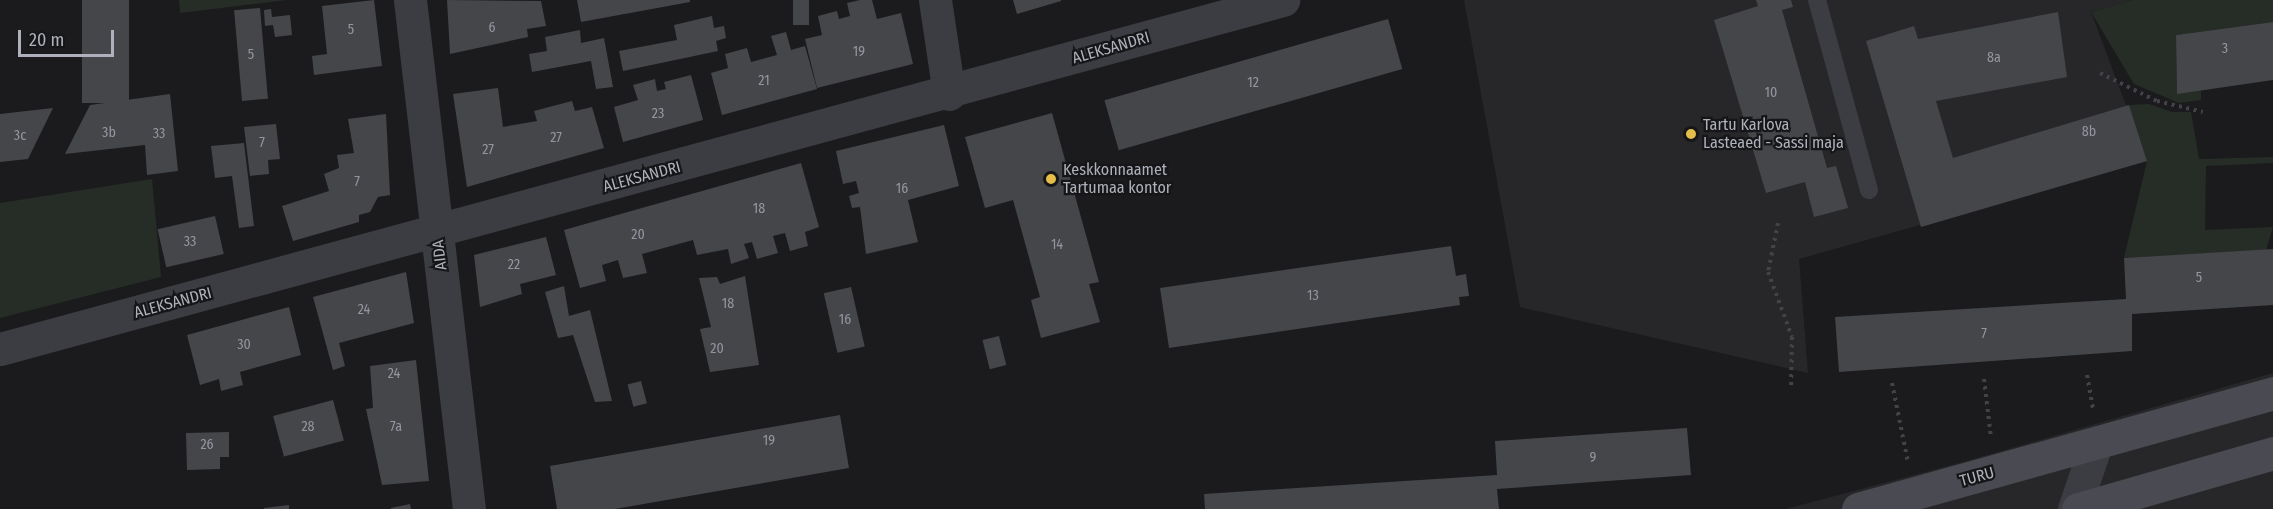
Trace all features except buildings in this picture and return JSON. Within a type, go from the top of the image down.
[{"type":"main road","name":"TURU","points":[[1858,509],[2095,430],[2273,393]]},
{"type":"main road","points":[[2076,509],[2273,453]]},
{"type":"street","name":"AIDA","points":[[410,0],[469,509]]},
{"type":"street","points":[[935,0],[949,94]]},
{"type":"street","name":"ALEKSANDRI","points":[[0,349],[949,94],[1267,2]]},
{"type":"street","points":[[2076,509],[2095,430]]},
{"type":"lane","points":[[1817,0],[1869,190]]},
{"type":"path","points":[[2100,73],[2157,101],[2202,112]]},
{"type":"path","points":[[1778,223],[1768,272],[1792,337],[1791,389]]},
{"type":"path","points":[[2087,375],[2095,430]]},
{"type":"path","points":[[1984,380],[1991,445]]},
{"type":"path","points":[[1892,383],[1910,469]]},
{"type":"shaded area","points":[[179,0],[287,0],[180,13]]},
{"type":"shaded area","name":"Tartu Karlova Lasteaed - Sassi maja","points":[[1464,0],[2133,0],[2091,12],[2147,161],[1799,259],[1808,373],[1520,307]]},
{"type":"shaded area","points":[[2133,0],[2273,0],[2273,22],[2176,35],[2177,93],[2201,90],[2201,100],[2179,103],[2134,84],[2091,12]]},
{"type":"shaded area","points":[[2149,104],[2172,112],[2191,112],[2199,159],[2273,157],[2273,163],[2206,166],[2205,230],[2273,227],[2266,250],[2124,258],[2147,161],[2129,105]]},
{"type":"shaded area","points":[[152,179],[161,277],[0,318],[0,203]]},
{"type":"shaded area","points":[[2273,373],[2273,509],[1786,509],[1970,460]]},
{"type":"place","name":"Tartu Karlova Lasteaed - Sassi maja","points":[[1691,134]]},
{"type":"place","name":"Keskkonnaamet Tartumaa kontor","points":[[1051,179]]}]
